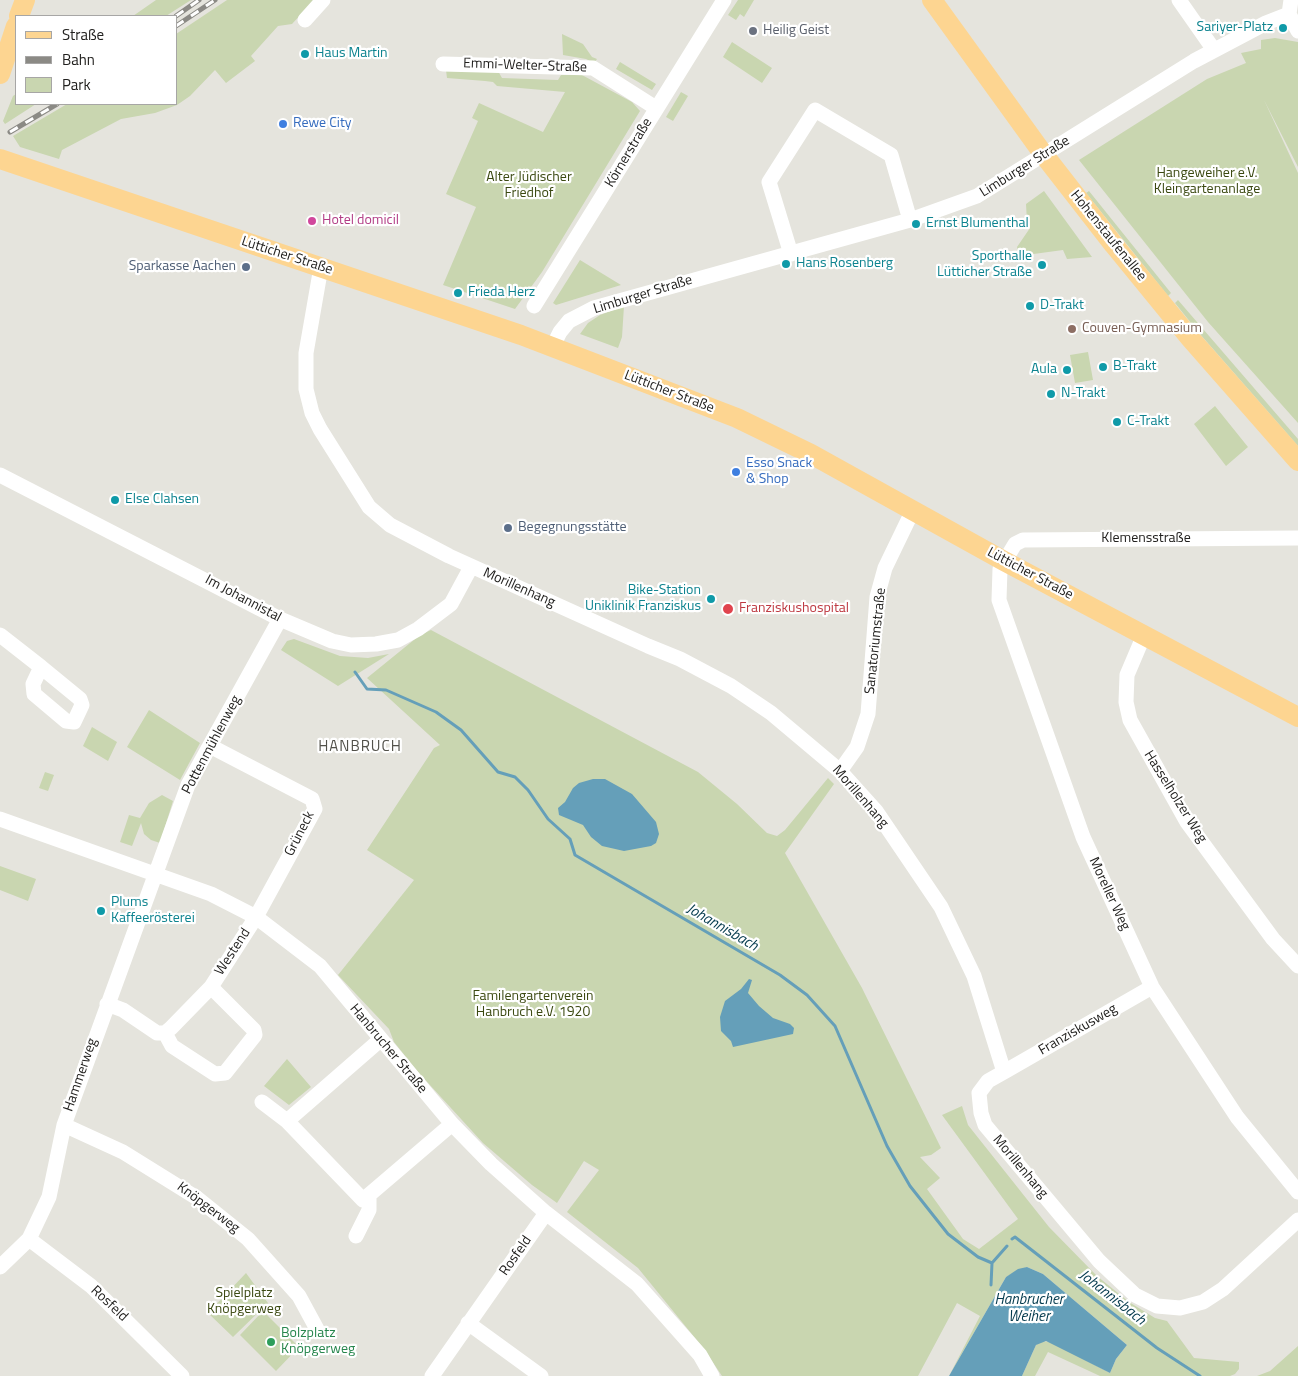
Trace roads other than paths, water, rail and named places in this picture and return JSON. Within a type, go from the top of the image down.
[{"type":"main road","points":[[19,15],[25,0]]},
{"type":"main road","name":"Hohenstaufenallee","points":[[932,0],[1044,155],[1190,338],[1298,461]]},
{"type":"main road","points":[[0,74],[15,29]]},
{"type":"main road","name":"Lütticher Straße","points":[[0,159],[321,267],[552,348],[737,418],[803,450],[1004,561],[1298,717]]},
{"type":"street","points":[[305,20],[323,0]]},
{"type":"street","name":"Körnerstraße","points":[[534,306],[724,0]]},
{"type":"street","points":[[1179,0],[1214,50]]},
{"type":"street","points":[[1290,7],[1298,31]]},
{"type":"street","name":"Limburger Straße","points":[[552,348],[560,332],[569,321],[594,308],[910,220],[977,196],[1214,50],[1266,23],[1290,7]]},
{"type":"street","name":"Emmi-Welter-Straße","points":[[442,64],[593,68],[656,108]]},
{"type":"street","points":[[791,254],[768,182],[815,110],[891,155],[910,220]]},
{"type":"street","name":"Morillenhang","points":[[321,267],[309,330],[305,370],[306,389],[316,421],[369,506],[390,525],[471,567],[680,659],[731,686],[771,713],[840,771],[876,811],[941,907],[974,976],[1004,1072],[988,1081],[979,1093],[980,1113],[985,1125],[1099,1261],[1135,1295],[1157,1306],[1180,1308],[1203,1302],[1223,1289],[1298,1220]]},
{"type":"street","name":"Im Johannistal","points":[[0,475],[280,619],[332,641],[360,644],[398,640],[428,623],[451,604],[471,567]]},
{"type":"street","name":"Sanatoriumstraße","points":[[840,771],[857,747],[868,714],[877,597],[885,568],[913,510]]},
{"type":"street","name":"Klemensstraße","points":[[1004,561],[1016,544],[1023,540],[1298,538]]},
{"type":"street","name":"Moreller Weg","points":[[1004,561],[1000,569],[999,600],[1083,837],[1152,987],[1237,1117],[1298,1192]]},
{"type":"street","name":"Pottenmühlenweg","points":[[156,875],[188,785],[280,619]]},
{"type":"street","points":[[0,635],[41,667]]},
{"type":"street","name":"Hasselholzer Weg","points":[[1144,635],[1127,675],[1126,702],[1130,720],[1187,822],[1273,939],[1298,966]]},
{"type":"street","name":"Grüneck","points":[[210,746],[312,799],[315,809],[256,917]]},
{"type":"street","name":"Hanbrucher Straße","points":[[0,819],[211,894],[256,917],[320,966],[452,1124],[491,1164],[546,1213],[637,1284],[700,1356],[712,1376]]},
{"type":"street","name":"Hammerweg","points":[[0,1267],[29,1239],[49,1197],[64,1125],[156,875]]},
{"type":"street","name":"Westend","points":[[107,1004],[123,1010],[157,1033],[165,1033],[211,987],[256,917]]},
{"type":"street","name":"Westend","points":[[165,1033],[172,1046],[215,1074],[224,1073],[254,1035],[254,1030],[211,987]]},
{"type":"street","name":"Franziskusweg","points":[[1004,1072],[1152,987]]},
{"type":"street","points":[[287,1121],[380,1040]]},
{"type":"street","points":[[262,1102],[287,1121],[356,1195],[363,1200],[452,1124]]},
{"type":"street","name":"Knöpgerweg","points":[[64,1125],[123,1152],[196,1198],[219,1216],[248,1240],[299,1296],[318,1331]]},
{"type":"street","points":[[356,1236],[369,1210],[369,1196]]},
{"type":"street","name":"Rosfeld","points":[[432,1376],[546,1213]]},
{"type":"street","name":"Rosfeld","points":[[29,1239],[91,1286],[182,1376]]},
{"type":"street","points":[[468,1323],[540,1376]]},
{"type":"water","points":[[593,779],[605,779],[632,794],[656,822],[659,834],[656,843],[651,846],[624,851],[602,846],[591,837],[583,825],[559,815],[558,808],[565,802],[573,788],[579,783]]},
{"type":"water","points":[[749,979],[752,980],[748,993],[773,1018],[790,1024],[794,1028],[793,1034],[733,1047],[731,1041],[721,1031],[720,1017],[725,1001],[741,989]]},
{"type":"water","name":"Hanbrucher Weiher","points":[[1027,1267],[1043,1274],[1127,1345],[1116,1359],[1110,1373],[1046,1341],[1036,1345],[1022,1376],[949,1376],[1006,1277],[1018,1269]]},
{"type":"waterway","name":"Johannisbach","points":[[355,672],[367,689],[386,690],[436,712],[461,730],[498,772],[515,777],[528,790],[548,819],[570,839],[575,855],[780,975],[807,995],[835,1026],[887,1146],[910,1186],[948,1234],[978,1257],[992,1263],[1007,1246]]},
{"type":"waterway","name":"Johannisbach","points":[[1012,1239],[1015,1237],[1157,1348],[1200,1376]]},
{"type":"waterway","points":[[991,1285],[992,1263]]},
{"type":"railway","points":[[177,15],[199,0]]},
{"type":"railway","points":[[178,25],[215,0]]},
{"type":"railway","points":[[10,132],[55,105]]},
{"type":"place","name":"Sariyer-Platz","points":[[1283,28]]},
{"type":"place","name":"Heilig Geist","points":[[753,31]]},
{"type":"place","name":"Haus Martin","points":[[305,54]]},
{"type":"place","name":"Rewe City","points":[[283,124]]},
{"type":"place","name":"Hotel domicil","points":[[312,221]]},
{"type":"place","name":"Ernst Blumenthal","points":[[916,224]]},
{"type":"place","name":"Hans Rosenberg","points":[[786,264]]},
{"type":"place","name":"Sporthalle Lütticher Straße","points":[[1042,265]]},
{"type":"place","name":"Sparkasse Aachen","points":[[246,267]]},
{"type":"place","name":"Frieda Herz","points":[[458,293]]},
{"type":"place","name":"D-Trakt","points":[[1030,306]]},
{"type":"place","name":"Couven-Gymnasium","points":[[1072,329]]},
{"type":"place","name":"B-Trakt","points":[[1103,367]]},
{"type":"place","name":"Aula","points":[[1067,370]]},
{"type":"place","name":"N-Trakt","points":[[1051,394]]},
{"type":"place","name":"C-Trakt","points":[[1117,422]]},
{"type":"place","name":"Esso Snack & Shop","points":[[736,472]]},
{"type":"place","name":"Else Clahsen","points":[[115,500]]},
{"type":"place","name":"Begegnungsstätte","points":[[508,528]]},
{"type":"place","name":"Bike-Station Uniklinik Franziskus","points":[[711,599]]},
{"type":"place","name":"Franziskushospital","points":[[728,609]]},
{"type":"place","name":"Plums Kaffeerösterei","points":[[101,911]]},
{"type":"place","name":"Bolzplatz Knöpgerweg","points":[[271,1342]]},
{"type":"district","name":"HANBRUCH","points":[[360,747]]},
{"type":"park label","name":"Hangeweiher e.V. Kleingartenanlage","points":[[1207,182]]},
{"type":"park label","name":"Alter Jüdischer Friedhof","points":[[529,186]]},
{"type":"park label","name":"Familengartenverein Hanbruch e.V. 1920","points":[[533,1006]]},
{"type":"park label","name":"Spielplatz Knöpgerweg","points":[[244,1302]]}]
